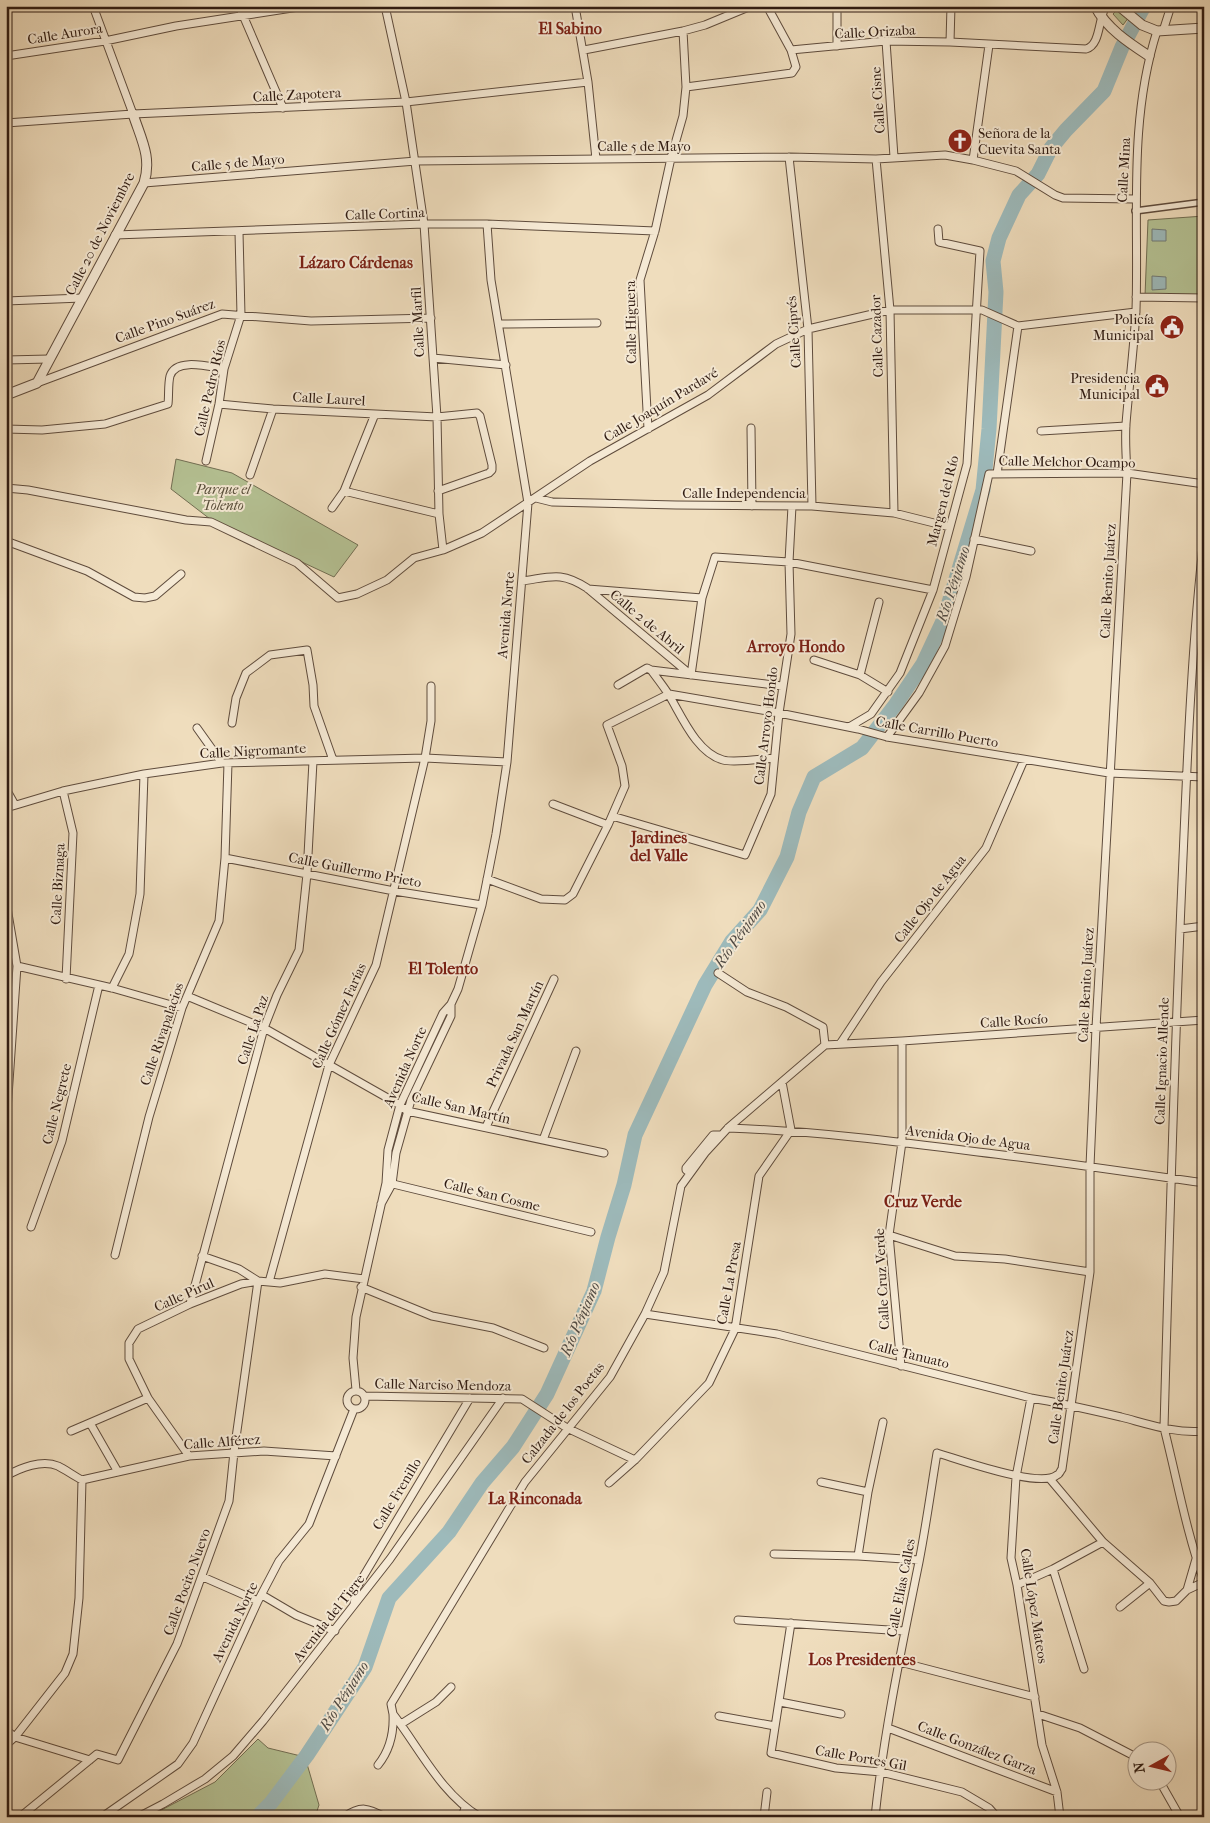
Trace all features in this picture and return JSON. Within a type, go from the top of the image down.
[{"type":"street","name":"Calle 20 de Noviembre","points":[[37,383],[144,183],[147,171],[148,159],[93,6]]},
{"type":"street","points":[[239,6],[283,108]]},
{"type":"street","name":"Calle Aurora","points":[[6,56],[105,41],[176,26],[305,6]]},
{"type":"street","name":"Calle Marfil","points":[[385,6],[406,102],[424,224],[437,417],[439,514],[443,550]]},
{"type":"street","points":[[575,6],[584,50],[596,159]]},
{"type":"street","points":[[584,50],[683,31],[705,25],[751,6]]},
{"type":"street","points":[[686,87],[792,72],[796,67],[791,50],[767,6]]},
{"type":"street","points":[[837,6],[837,46]]},
{"type":"street","points":[[950,42],[951,6]]},
{"type":"street","points":[[1095,6],[1101,18],[1114,31],[1131,45],[1149,56]]},
{"type":"street","points":[[1101,18],[1106,6]]},
{"type":"street","points":[[1119,6],[1142,25],[1160,31],[1204,28]]},
{"type":"street","name":"Calle Mina","points":[[1136,312],[1135,199],[1139,131],[1145,77],[1149,56],[1171,6]]},
{"type":"street","name":"Calle Orizaba","points":[[791,50],[886,41],[950,42],[1086,50],[1094,44],[1101,18]]},
{"type":"street","name":"Calle Higuera","points":[[648,429],[640,280],[655,231],[671,158],[683,116],[686,87],[683,31]]},
{"type":"street","name":"Calle Cisne","points":[[886,41],[894,157]]},
{"type":"street","points":[[973,160],[989,45]]},
{"type":"street","name":"Calle Zapotera","points":[[6,123],[133,114],[406,102],[588,82]]},
{"type":"street","name":"Calle 5 de Mayo","points":[[144,183],[416,161],[789,157],[876,159],[945,155],[1016,171],[1054,195],[1063,198],[1135,199]]},
{"type":"street","name":"Calle Ciprés","points":[[789,157],[808,329],[812,506]]},
{"type":"street","name":"Calle Cazador","points":[[876,159],[890,310],[894,513]]},
{"type":"street","points":[[1135,211],[1204,202]]},
{"type":"street","name":"Calle Cortina","points":[[115,235],[424,224],[487,224],[655,231]]},
{"type":"street","name":"Avenida Norte","points":[[389,1183],[388,1150],[400,1105],[443,1013],[451,1004],[458,989],[482,905],[496,834],[506,762],[528,503],[491,280],[487,224]]},
{"type":"street","name":"Margen del Río","points":[[848,728],[872,714],[900,673],[933,590],[967,464],[980,310],[980,251],[939,242],[938,229]]},
{"type":"street","name":"Calle Pedro Ríos","points":[[206,461],[219,404],[224,369],[241,315],[239,232]]},
{"type":"street","points":[[1136,297],[1204,298]]},
{"type":"street","points":[[6,301],[82,298]]},
{"type":"street","name":"Calle Joaquín Pardavé","points":[[6,488],[28,490],[186,520],[211,522],[297,563],[338,598],[357,594],[387,580],[414,558],[443,550],[482,533],[590,461],[708,395],[776,344],[808,329],[890,310],[980,310],[1018,326]]},
{"type":"street","points":[[887,737],[919,693],[945,646],[966,577],[974,539],[993,474],[1018,326],[1136,312]]},
{"type":"street","name":"Calle Benito Juárez","points":[[1050,1478],[1058,1476],[1062,1469],[1090,1272],[1090,1166],[1096,1028],[1126,473],[1126,426],[1136,312]]},
{"type":"street","name":"Calle Pino Suárez","points":[[6,395],[222,314],[310,321],[431,318]]},
{"type":"street","points":[[499,324],[597,323]]},
{"type":"street","points":[[433,358],[506,365]]},
{"type":"street","points":[[6,360],[49,359]]},
{"type":"street","points":[[6,430],[42,430],[105,424],[168,404],[170,376],[174,369],[185,364],[224,369]]},
{"type":"street","name":"Calle Laurel","points":[[219,404],[437,417],[477,413],[480,416],[492,470],[489,473],[438,491]]},
{"type":"street","points":[[250,475],[273,408]]},
{"type":"street","points":[[332,508],[344,491],[375,414]]},
{"type":"street","points":[[1041,431],[1126,426]]},
{"type":"street","points":[[751,428],[752,506]]},
{"type":"street","name":"Calle Melchor Ocampo","points":[[993,474],[1126,473],[1204,484]]},
{"type":"street","points":[[344,491],[439,514]]},
{"type":"street","name":"Calle Independencia","points":[[536,498],[552,502],[812,506],[894,513],[950,527]]},
{"type":"street","name":"Calle Arroyo Hondo","points":[[612,816],[745,855],[771,794],[782,686],[791,634],[789,562],[792,506]]},
{"type":"street","name":"Calle Ignacio Allende","points":[[1204,537],[1194,652],[1180,929],[1164,1428],[1176,1483],[1196,1559],[1204,1581]]},
{"type":"street","points":[[974,539],[1031,551]]},
{"type":"street","points":[[6,541],[87,571],[134,596],[145,598],[155,596],[181,574]]},
{"type":"street","points":[[692,675],[702,598],[716,558],[789,562],[933,590]]},
{"type":"street","points":[[522,581],[562,576],[574,580],[587,588],[702,598]]},
{"type":"street","name":"Calle 2 de Abril","points":[[587,588],[692,675]]},
{"type":"street","points":[[860,675],[879,602]]},
{"type":"street","points":[[232,723],[236,698],[246,673],[270,655],[307,650],[313,684],[314,706],[333,760]]},
{"type":"street","points":[[814,660],[860,675],[888,692]]},
{"type":"street","points":[[618,684],[649,669],[669,694],[686,727],[700,744],[714,756],[725,761],[774,758]]},
{"type":"street","name":"Calle 2 de Abril","points":[[649,669],[782,686]]},
{"type":"street","name":"Calle Gómez Farías","points":[[269,1282],[330,1065],[376,965],[425,758],[431,722],[432,686]]},
{"type":"street","points":[[487,879],[541,899],[565,900],[573,894],[608,825],[625,786],[622,766],[607,724],[669,694]]},
{"type":"street","name":"Calle Carrillo Puerto","points":[[669,694],[779,713],[858,729],[887,737],[1024,760],[1109,773],[1204,777]]},
{"type":"street","points":[[197,728],[225,763]]},
{"type":"street","name":"Calle Nigromante","points":[[6,808],[63,792],[144,774],[225,763],[425,758],[506,762]]},
{"type":"street","name":"Calle Ojo de Agua","points":[[840,1044],[881,982],[986,848],[1024,760]]},
{"type":"street","name":"Calle La Paz","points":[[190,1304],[264,1028],[277,995],[299,950],[307,874],[313,761]]},
{"type":"street","name":"Calle Rivapalacios","points":[[115,1255],[148,1117],[182,1008],[219,921],[225,858],[225,763]]},
{"type":"street","points":[[112,988],[128,954],[140,894],[144,774]]},
{"type":"street","points":[[6,789],[15,805]]},
{"type":"street","name":"Calle Biznaga","points":[[63,792],[73,833],[66,978]]},
{"type":"street","points":[[554,804],[608,825]]},
{"type":"street","name":"Calle Guillermo Prieto","points":[[225,858],[394,891],[482,905]]},
{"type":"street","points":[[6,902],[17,966],[6,1125]]},
{"type":"street","points":[[1180,929],[1204,926]]},
{"type":"street","points":[[17,966],[112,988],[182,1008]]},
{"type":"street","points":[[718,973],[746,992],[786,1007],[823,1028],[825,1045]]},
{"type":"street","name":"Privada San Martín","points":[[486,1127],[554,979]]},
{"type":"street","name":"Calle Negrete","points":[[31,1227],[62,1141],[99,985]]},
{"type":"street","name":"Calle San Martín","points":[[187,996],[264,1028],[400,1105],[407,1111],[604,1153]]},
{"type":"street","name":"Avenida Norte","points":[[356,1390],[354,1350],[356,1317],[361,1287],[381,1204],[389,1183],[407,1111],[451,1016],[451,1004]]},
{"type":"street","name":"Calle Rocío","points":[[825,1045],[1204,1020]]},
{"type":"street","name":"Calle Cruz Verde","points":[[900,1366],[889,1235],[902,1142],[902,1041]]},
{"type":"street","name":"Calzada de los Poetas","points":[[378,1765],[386,1754],[394,1728],[391,1704],[395,1695],[525,1482],[610,1377],[645,1314],[664,1272],[681,1186],[705,1153],[728,1128],[825,1045]]},
{"type":"street","points":[[543,1140],[576,1051]]},
{"type":"street","points":[[782,1082],[791,1130]]},
{"type":"street","name":"Avenida Ojo de Agua","points":[[728,1128],[791,1130],[902,1142],[1090,1166],[1204,1183]]},
{"type":"street","name":"Calle La Presa","points":[[609,1483],[635,1460],[709,1383],[735,1328],[760,1176],[791,1130]]},
{"type":"street","name":"Calle San Cosme","points":[[389,1183],[591,1232]]},
{"type":"street","points":[[889,1235],[955,1256],[1005,1259],[1090,1272]]},
{"type":"street","points":[[202,1256],[239,1269],[258,1282],[280,1283],[325,1274],[364,1279]]},
{"type":"street","name":"Calle Pirul","points":[[148,1398],[129,1359],[129,1343],[138,1329],[190,1304],[241,1284],[258,1282]]},
{"type":"street","name":"Calle Pocito Nuevo","points":[[90,1760],[97,1754],[118,1760],[177,1644],[203,1577],[229,1502],[234,1452],[258,1282]]},
{"type":"street","points":[[361,1287],[432,1316],[493,1328],[544,1348]]},
{"type":"street","name":"Calle Tanuato","points":[[645,1314],[777,1334],[1031,1398],[1072,1405],[1164,1428],[1191,1432],[1204,1431]]},
{"type":"street","points":[[356,1390],[364,1396],[364,1404],[354,1409],[348,1405],[346,1400],[350,1392],[356,1390]]},
{"type":"street","name":"Calle Narciso Mendoza","points":[[364,1396],[522,1399],[567,1428]]},
{"type":"street","points":[[71,1431],[148,1398],[190,1456]]},
{"type":"street","name":"Calle Frenillo","points":[[353,1607],[357,1587],[470,1398]]},
{"type":"street","name":"Avenida del Tigre","points":[[138,1817],[205,1779],[233,1756],[335,1632],[390,1559],[503,1398]]},
{"type":"street","name":"Calle López Mateos","points":[[1031,1398],[1016,1477],[1011,1558],[1017,1585],[1042,1745],[1057,1792],[1060,1817]]},
{"type":"street","name":"Avenida Norte","points":[[102,1817],[178,1764],[193,1743],[279,1561],[309,1524],[354,1409]]},
{"type":"street","points":[[858,1556],[868,1492],[883,1422]]},
{"type":"street","points":[[90,1423],[118,1472]]},
{"type":"street","points":[[567,1428],[635,1460]]},
{"type":"street","name":"Calle Alférez","points":[[82,1480],[190,1456],[264,1451],[336,1456]]},
{"type":"street","name":"Calle Elías Calles","points":[[877,1816],[881,1772],[904,1631],[919,1560],[937,1453],[1016,1477]]},
{"type":"street","points":[[6,1476],[19,1468],[44,1463],[57,1465],[82,1480],[79,1598],[73,1654],[65,1673],[6,1746]]},
{"type":"street","points":[[1016,1477],[1050,1478],[1103,1542],[1150,1583],[1164,1601],[1176,1601],[1187,1590],[1204,1581]]},
{"type":"street","points":[[821,1482],[868,1492]]},
{"type":"street","points":[[1017,1585],[1054,1569],[1103,1542]]},
{"type":"street","points":[[774,1554],[919,1560]]},
{"type":"street","points":[[1187,1590],[1196,1559]]},
{"type":"street","points":[[1054,1569],[1084,1669]]},
{"type":"street","points":[[203,1577],[260,1598],[335,1632]]},
{"type":"street","points":[[1120,1607],[1150,1583]]},
{"type":"street","points":[[738,1620],[904,1631]]},
{"type":"street","points":[[719,1716],[775,1726],[791,1623]]},
{"type":"street","points":[[900,1662],[1035,1697]]},
{"type":"street","points":[[401,1724],[436,1702],[452,1687]]},
{"type":"street","points":[[780,1702],[841,1714]]},
{"type":"street","points":[[393,1714],[448,1790],[465,1808],[480,1817]]},
{"type":"street","points":[[1038,1714],[1080,1728],[1128,1753]]},
{"type":"street","name":"Calle Portes Gil","points":[[775,1726],[771,1753],[836,1768],[881,1772],[962,1792],[989,1808],[997,1817]]},
{"type":"street","name":"Calle González Garza","points":[[888,1728],[1057,1792]]},
{"type":"street","points":[[6,1730],[15,1737],[90,1760]]},
{"type":"street","points":[[20,1817],[90,1760]]},
{"type":"street","points":[[1164,1790],[1180,1817]]},
{"type":"street","points":[[764,1817],[768,1792]]},
{"type":"street","points":[[344,1817],[354,1810],[368,1808],[385,1817]]},
{"type":"street","points":[[462,1817],[465,1808]]},
{"type":"green space","points":[[1120,10],[1129,17],[1123,25],[1113,14]]},
{"type":"green space","points":[[1204,216],[1204,296],[1145,296],[1148,220]]},
{"type":"green space","name":"Parque el Tolento","points":[[176,459],[232,473],[358,545],[334,577],[210,519],[171,489]]},
{"type":"green space","points":[[258,1739],[268,1748],[305,1757],[319,1805],[315,1817],[148,1817],[215,1782]]},
{"type":"water","points":[[1152,229],[1166,230],[1166,241],[1152,241]]},
{"type":"water","points":[[1152,276],[1166,277],[1166,289],[1152,290]]},
{"type":"waterway","name":"Río Pénjamo","points":[[257,1817],[271,1803],[307,1755],[365,1667],[389,1598],[449,1532],[482,1483],[513,1447],[547,1394],[594,1291],[624,1185],[635,1135],[705,985],[732,941],[760,910],[787,857],[799,812],[814,777],[862,748],[896,704],[923,664],[944,619],[983,490],[989,429],[996,292],[993,261],[999,238],[1019,195],[1038,174],[1051,148],[1104,91],[1122,47],[1144,6]]},
{"type":"place","name":"Señora de la Cuevita Santa","points":[[960,141]]},
{"type":"place","name":"Policía Municipal","points":[[1172,327]]},
{"type":"place","name":"Presidencia Municipal","points":[[1157,386]]},
{"type":"district","name":"El Sabino","points":[[570,28]]},
{"type":"district","name":"Lázaro Cárdenas","points":[[356,262]]},
{"type":"district","name":"Arroyo Hondo","points":[[796,646]]},
{"type":"district","name":"Jardines del Valle","points":[[659,846]]},
{"type":"district","name":"El Tolento","points":[[443,968]]},
{"type":"district","name":"Cruz Verde","points":[[923,1201]]},
{"type":"district","name":"La Rinconada","points":[[535,1498]]},
{"type":"district","name":"Los Presidentes","points":[[862,1659]]}]
